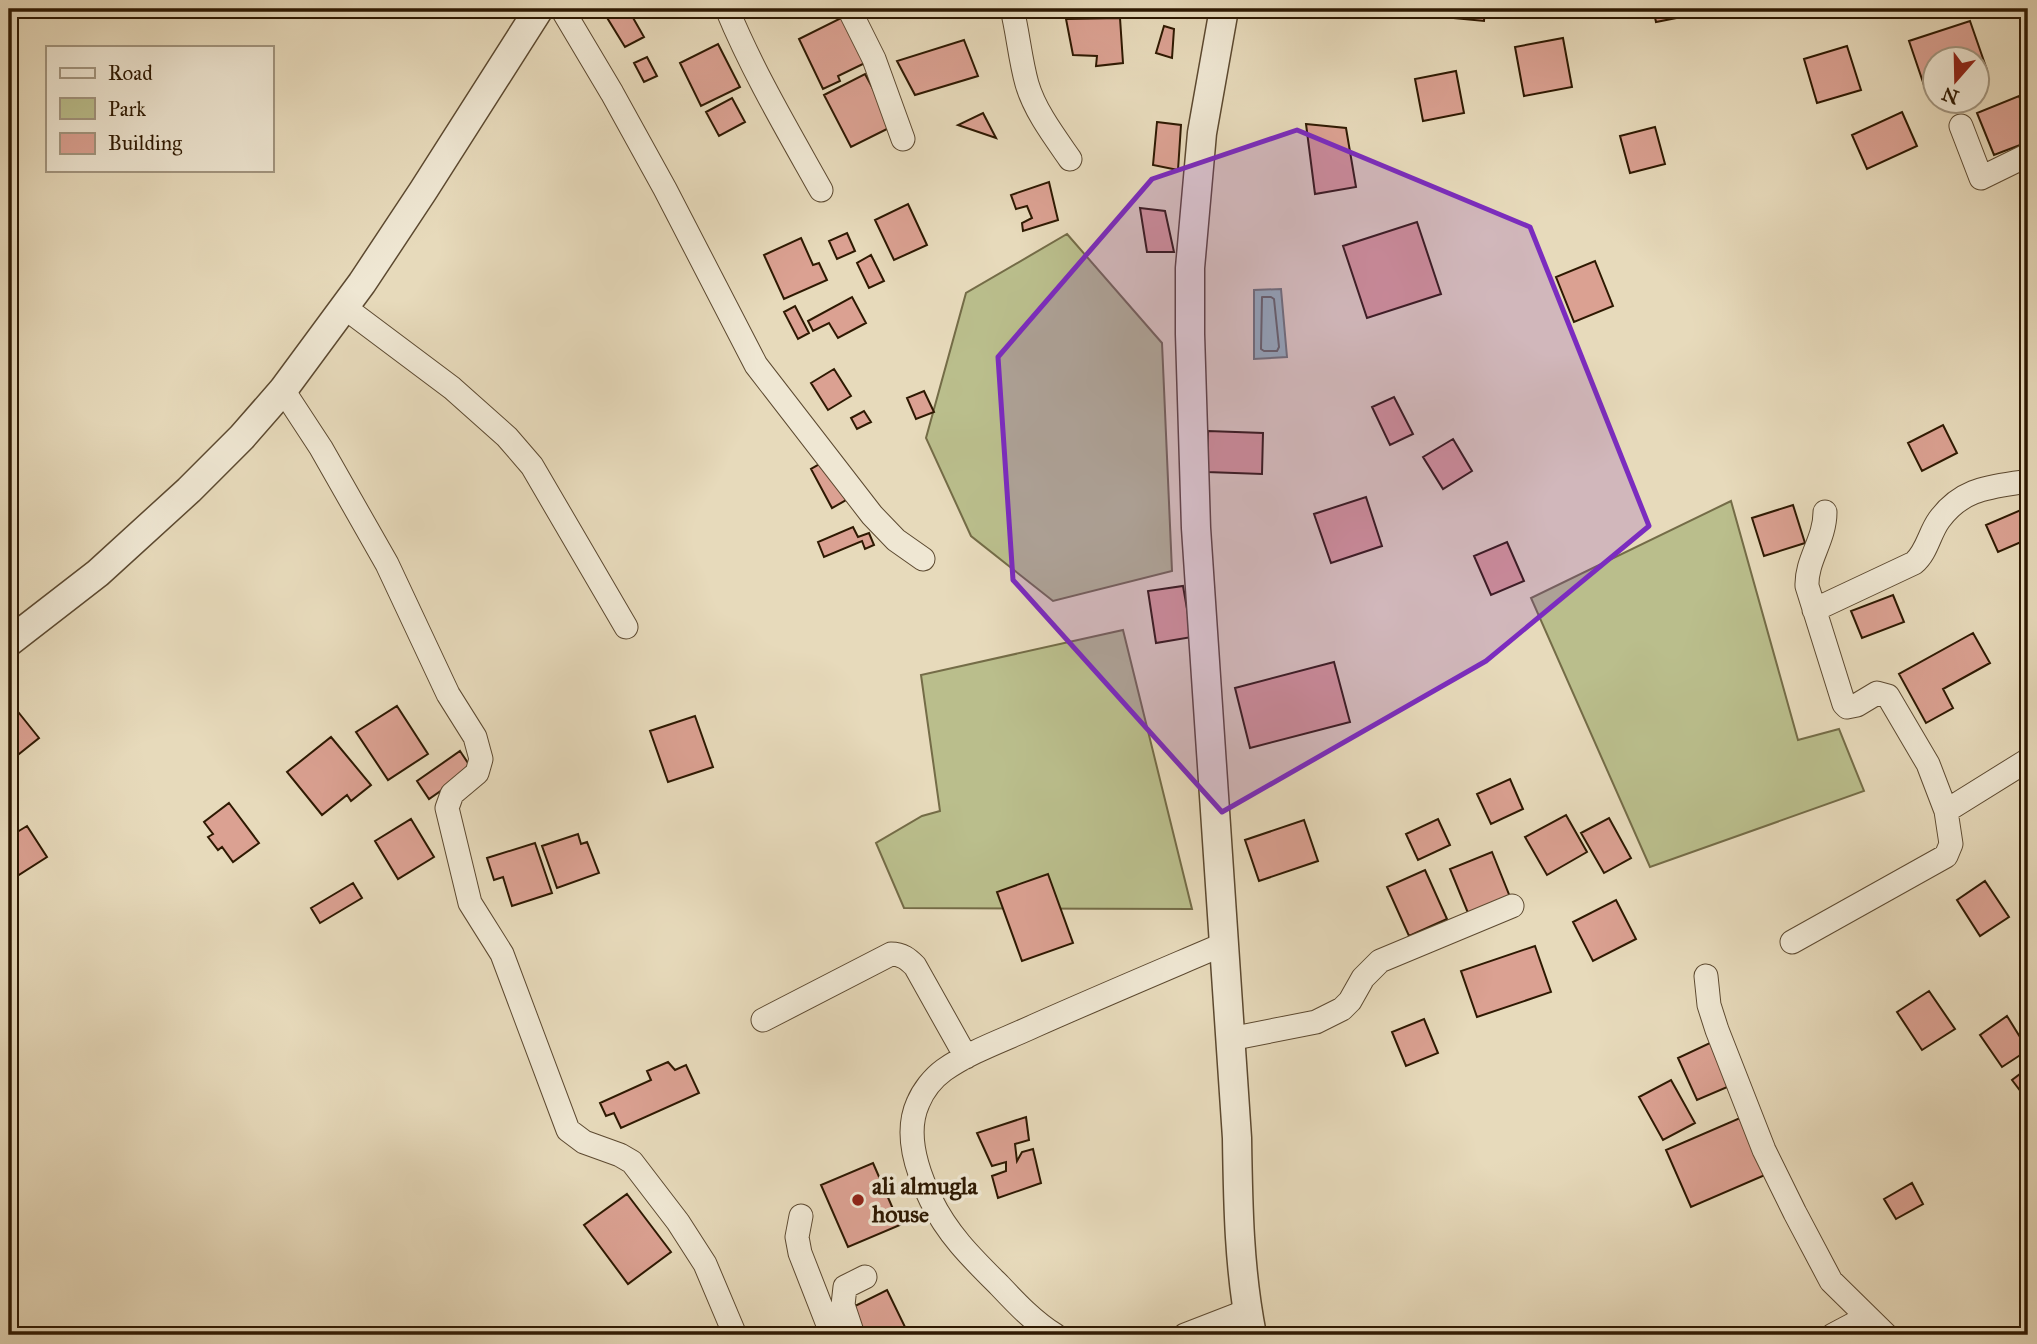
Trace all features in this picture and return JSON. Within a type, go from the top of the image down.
[{"type":"street","points":[[9,642],[98,573],[189,490],[243,437],[283,390],[344,307],[423,191],[539,9]]},
{"type":"street","points":[[562,9],[632,129],[756,365],[872,514],[896,540],[923,559]]},
{"type":"street","points":[[727,9],[769,96],[821,190]]},
{"type":"street","points":[[849,9],[874,59],[903,139]]},
{"type":"street","points":[[1012,9],[1027,85],[1043,120],[1070,159]]},
{"type":"street","points":[[1185,1335],[1249,1323],[1238,1233],[1237,1138],[1197,541],[1190,334],[1190,268],[1202,133],[1224,9]]},
{"type":"street","points":[[1961,125],[1981,178],[2028,155]]},
{"type":"street","points":[[344,307],[452,388],[507,437],[532,466],[626,627]]},
{"type":"street","points":[[283,390],[321,448],[387,564],[448,694],[475,737],[481,759],[477,773],[452,794],[447,808],[470,903],[502,954],[568,1130],[584,1142],[627,1158],[640,1172],[678,1222],[705,1264],[735,1335]]},
{"type":"street","points":[[1814,610],[1914,564],[1939,520],[1976,489],[2028,481]]},
{"type":"street","points":[[1792,942],[1946,856],[1951,844],[1946,811],[1928,764],[1888,696],[1877,693],[1853,707],[1844,704],[1807,579],[1823,534],[1825,512]]},
{"type":"street","points":[[1946,811],[2028,760]]},
{"type":"street","points":[[1230,1039],[1316,1022],[1329,1016],[1350,1002],[1363,978],[1380,961],[1512,906]]},
{"type":"street","points":[[1055,1335],[1040,1325],[965,1252],[941,1220],[925,1187],[913,1150],[912,1121],[918,1103],[941,1072],[966,1057],[1224,944]]},
{"type":"street","points":[[763,1020],[891,954],[897,954],[907,958],[915,966],[966,1057]]},
{"type":"street","points":[[1706,976],[1709,1005],[1717,1030],[1764,1150],[1831,1281],[1886,1335]]},
{"type":"street","points":[[801,1216],[797,1237],[800,1253],[831,1335]]},
{"type":"street","points":[[853,1335],[843,1305],[845,1287],[865,1277]]},
{"type":"street","points":[[1833,1335],[1867,1317]]},
{"type":"highlighted area","points":[[1297,130],[1530,227],[1649,526],[1486,661],[1222,812],[1013,580],[998,357],[1152,179]]},
{"type":"green space","points":[[1067,234],[1162,343],[1172,571],[1053,601],[971,536],[926,438],[966,293]]},
{"type":"green space","points":[[1731,501],[1798,740],[1839,729],[1864,791],[1650,867],[1531,598]]},
{"type":"green space","points":[[1123,630],[1192,909],[904,908],[876,843],[922,816],[940,811],[921,675]]},
{"type":"water","points":[[1281,289],[1287,357],[1254,359],[1254,290]]},
{"type":"building","points":[[618,9],[628,9],[644,37],[625,47],[606,16]]},
{"type":"building","points":[[1433,9],[1485,9],[1484,21],[1433,16]]},
{"type":"building","points":[[1653,9],[1696,9],[1697,14],[1656,22]]},
{"type":"building","points":[[843,17],[865,63],[838,76],[840,81],[823,89],[799,39]]},
{"type":"building","points":[[1120,18],[1123,63],[1096,66],[1097,56],[1073,55],[1066,19]]},
{"type":"building","points":[[1970,21],[1979,46],[1922,46],[1922,79],[1909,41]]},
{"type":"building","points":[[1164,26],[1174,29],[1172,58],[1156,53]]},
{"type":"building","points":[[1563,38],[1572,87],[1524,96],[1515,47]]},
{"type":"building","points":[[964,40],[978,76],[915,95],[897,61]]},
{"type":"building","points":[[718,44],[740,87],[701,106],[680,63]]},
{"type":"building","points":[[1847,46],[1861,90],[1817,103],[1804,59]]},
{"type":"building","points":[[647,57],[657,76],[644,82],[634,63]]},
{"type":"building","points":[[1456,71],[1464,113],[1423,121],[1415,79]]},
{"type":"building","points":[[865,74],[893,126],[851,147],[824,95]]},
{"type":"building","points":[[2019,96],[2028,118],[2028,142],[1994,155],[1978,116],[1992,116],[1992,107]]},
{"type":"building","points":[[732,98],[745,122],[719,136],[706,112]]},
{"type":"building","points":[[1902,112],[1917,146],[1867,169],[1852,135]]},
{"type":"building","points":[[983,113],[996,138],[958,125]]},
{"type":"building","points":[[1157,122],[1181,125],[1178,170],[1153,165]]},
{"type":"building","points":[[1306,124],[1346,128],[1356,187],[1315,194]]},
{"type":"building","points":[[1655,127],[1665,164],[1630,173],[1620,136]]},
{"type":"building","points":[[1049,182],[1058,220],[1023,231],[1022,223],[1032,218],[1027,206],[1016,209],[1011,195]]},
{"type":"building","points":[[908,204],[927,245],[894,260],[875,220]]},
{"type":"building","points":[[1140,208],[1165,211],[1174,252],[1147,252]]},
{"type":"building","points":[[1417,222],[1441,294],[1367,318],[1343,246]]},
{"type":"building","points":[[847,233],[855,251],[837,259],[829,241]]},
{"type":"building","points":[[801,238],[813,265],[819,263],[827,280],[784,299],[764,255]]},
{"type":"building","points":[[871,255],[884,281],[869,288],[857,263]]},
{"type":"building","points":[[1595,261],[1613,306],[1574,322],[1556,277]]},
{"type":"building","points":[[852,297],[866,323],[838,338],[829,323],[813,331],[808,321]]},
{"type":"building","points":[[795,306],[809,333],[798,339],[784,312]]},
{"type":"building","points":[[834,369],[851,396],[828,410],[811,383]]},
{"type":"building","points":[[924,391],[934,412],[916,419],[907,398]]},
{"type":"building","points":[[1394,397],[1413,434],[1390,445],[1372,407]]},
{"type":"building","points":[[864,411],[871,422],[857,429],[851,418]]},
{"type":"building","points":[[1943,425],[1957,453],[1922,471],[1908,443]]},
{"type":"building","points":[[1208,431],[1263,433],[1262,474],[1207,472]]},
{"type":"building","points":[[1453,439],[1472,471],[1443,489],[1423,457]]},
{"type":"building","points":[[825,461],[846,500],[832,508],[811,469]]},
{"type":"building","points":[[1366,497],[1382,546],[1331,563],[1314,514]]},
{"type":"building","points":[[1793,505],[1805,543],[1764,556],[1752,518]]},
{"type":"building","points":[[2028,507],[2028,539],[1998,552],[1986,525]]},
{"type":"building","points":[[853,527],[858,537],[869,533],[874,545],[865,549],[862,541],[824,557],[818,542]]},
{"type":"building","points":[[1507,542],[1524,581],[1491,595],[1474,556]]},
{"type":"building","points":[[1183,586],[1192,637],[1156,643],[1148,591]]},
{"type":"building","points":[[1893,595],[1904,622],[1862,638],[1851,611]]},
{"type":"building","points":[[1973,633],[1990,663],[1943,689],[1953,708],[1926,723],[1899,674]]},
{"type":"building","points":[[1334,662],[1350,722],[1250,748],[1235,688]]},
{"type":"building","points":[[11,703],[39,738],[9,762],[9,705]]},
{"type":"building","points":[[397,706],[428,754],[388,780],[356,732]]},
{"type":"building","points":[[695,716],[713,767],[668,782],[650,731]]},
{"type":"building","points":[[331,737],[371,785],[351,801],[347,795],[322,815],[287,772]]},
{"type":"building","points":[[460,751],[472,769],[429,799],[417,781]]},
{"type":"building","points":[[1510,779],[1523,809],[1491,824],[1477,794]]},
{"type":"building","points":[[229,803],[259,843],[233,862],[222,847],[218,850],[208,837],[213,834],[204,822]]},
{"type":"building","points":[[1566,815],[1587,852],[1547,875],[1525,837]]},
{"type":"building","points":[[1609,818],[1631,858],[1604,873],[1581,833]]},
{"type":"building","points":[[411,819],[434,857],[398,879],[375,841]]},
{"type":"building","points":[[1438,819],[1450,845],[1418,860],[1406,834]]},
{"type":"building","points":[[1304,820],[1318,861],[1259,881],[1245,840]]},
{"type":"building","points":[[27,826],[47,857],[14,878],[9,870],[9,837]]},
{"type":"building","points":[[578,834],[581,844],[587,842],[599,873],[557,888],[542,846]]},
{"type":"building","points":[[535,843],[552,893],[512,906],[503,877],[494,880],[487,858]]},
{"type":"building","points":[[1492,852],[1510,897],[1468,913],[1450,869]]},
{"type":"building","points":[[1425,870],[1447,919],[1409,936],[1387,887]]},
{"type":"building","points":[[1048,874],[1073,943],[1022,961],[997,892]]},
{"type":"building","points":[[1985,881],[2009,917],[1980,936],[1957,900]]},
{"type":"building","points":[[353,883],[362,898],[320,923],[311,908]]},
{"type":"building","points":[[1616,900],[1636,939],[1593,961],[1573,922]]},
{"type":"building","points":[[1535,946],[1551,992],[1477,1017],[1461,971]]},
{"type":"building","points":[[1929,991],[1955,1029],[1922,1050],[1897,1012]]},
{"type":"building","points":[[2007,1016],[2028,1050],[2002,1067],[1980,1035]]},
{"type":"building","points":[[1424,1019],[1438,1053],[1406,1066],[1392,1032]]},
{"type":"building","points":[[1712,1042],[1732,1085],[1697,1100],[1678,1058]]},
{"type":"building","points":[[668,1062],[675,1070],[686,1065],[699,1093],[621,1128],[614,1113],[606,1116],[600,1103],[651,1080],[647,1071]]},
{"type":"building","points":[[2028,1068],[2028,1101],[2012,1080]]},
{"type":"building","points":[[1671,1080],[1695,1123],[1663,1140],[1639,1097]]},
{"type":"building","points":[[1026,1117],[1029,1140],[1015,1144],[1017,1161],[1022,1152],[1033,1149],[1041,1183],[998,1198],[992,1176],[1006,1171],[1006,1162],[992,1166],[977,1133]]},
{"type":"building","points":[[1740,1118],[1765,1175],[1691,1207],[1666,1150]]},
{"type":"building","name":"ali almugla house","points":[[873,1163],[900,1225],[848,1247],[821,1185]]},
{"type":"building","points":[[1912,1183],[1923,1204],[1896,1219],[1884,1199]]},
{"type":"building","points":[[627,1194],[671,1252],[628,1284],[584,1225]]},
{"type":"building","points":[[887,1290],[906,1329],[895,1335],[864,1335],[851,1308]]},
{"type":"place","name":"ali almugla house","points":[[858,1200]]}]
